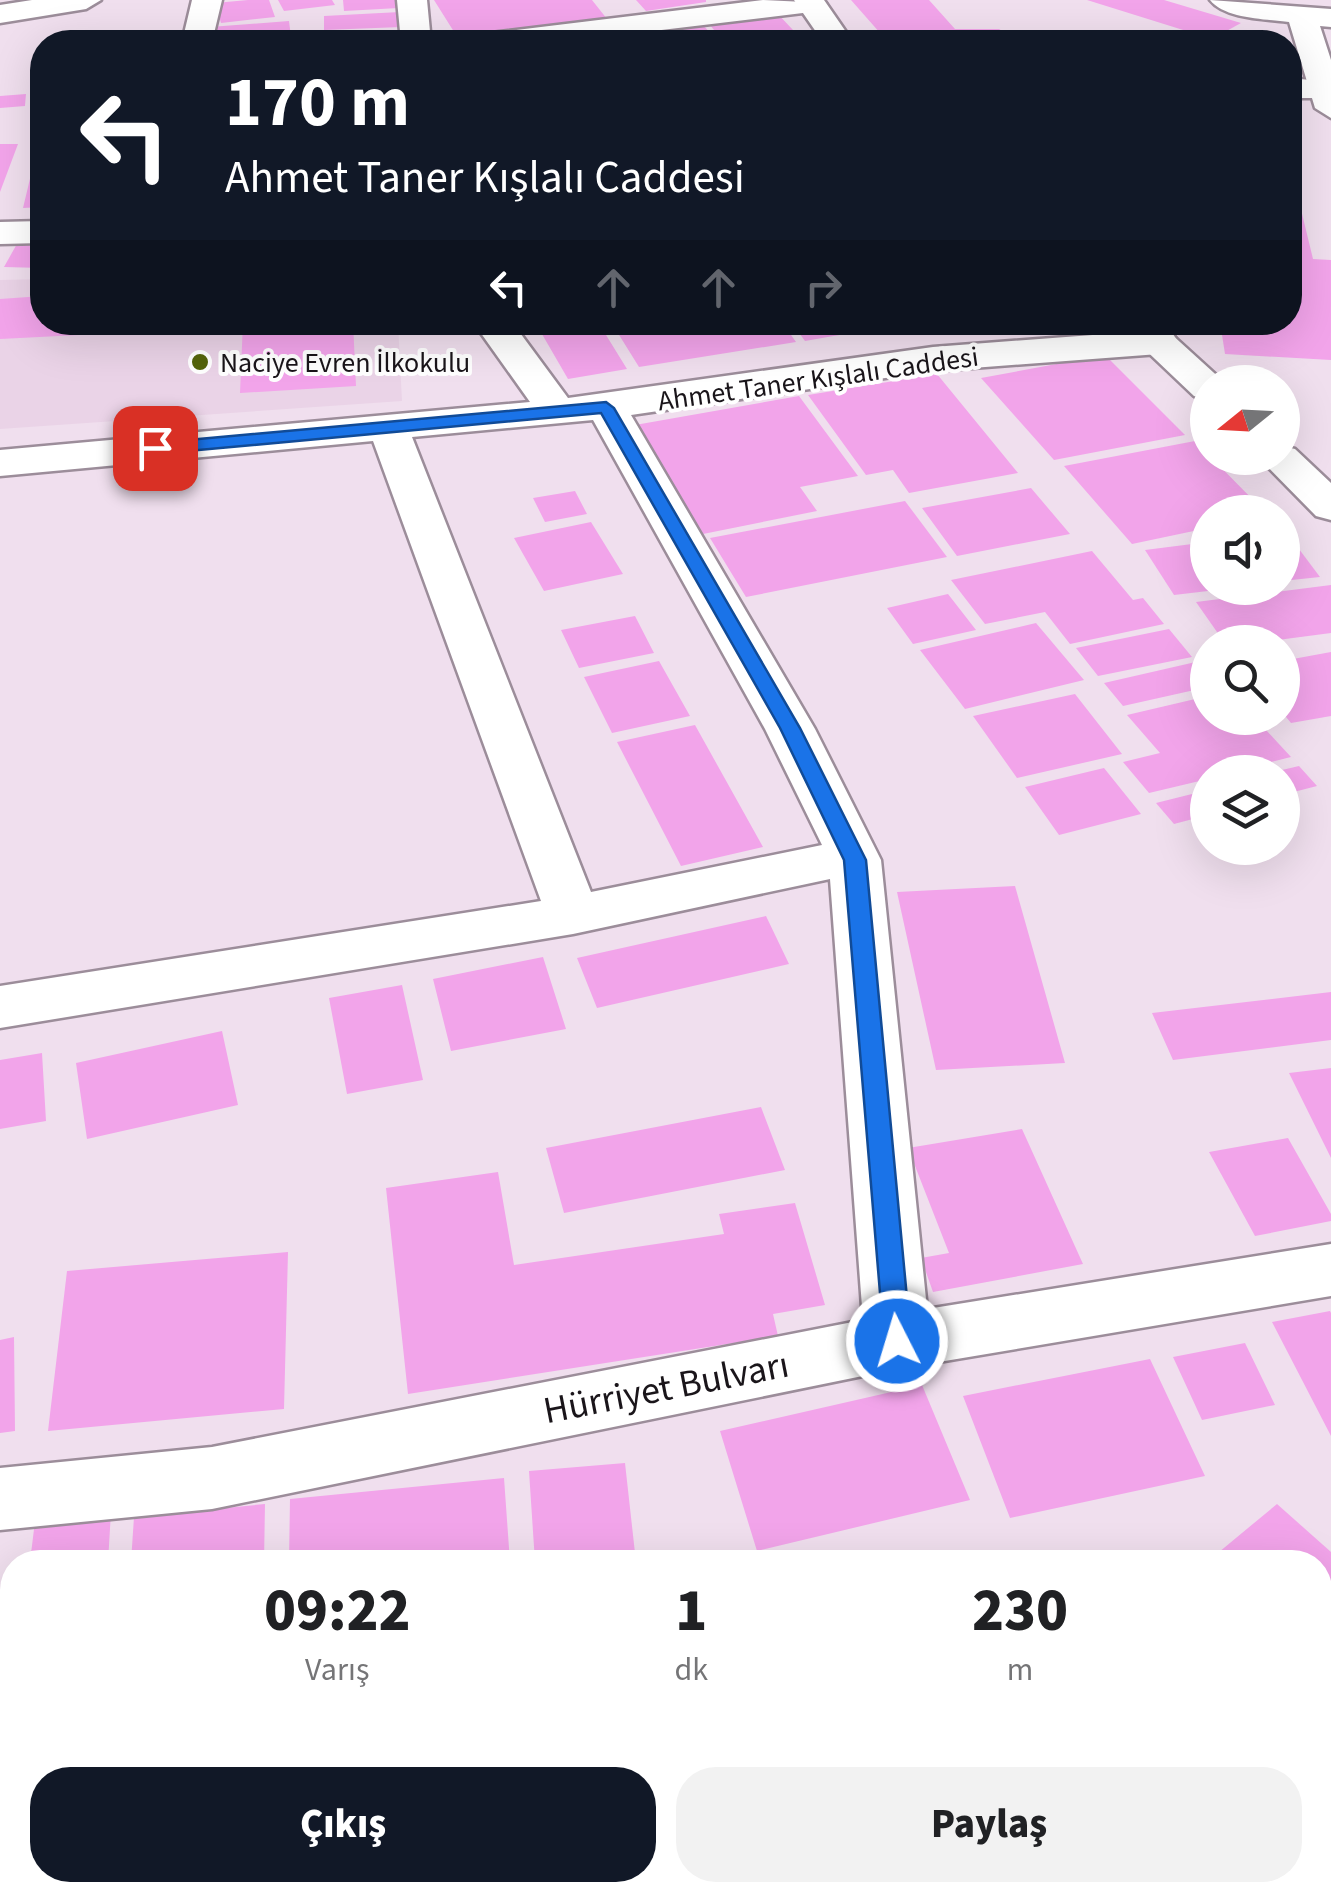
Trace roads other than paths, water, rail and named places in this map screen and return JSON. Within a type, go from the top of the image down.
[{"type":"street","points":[[200,30],[207,0]]},
{"type":"street","points":[[412,0],[415,30]]},
{"type":"street","points":[[604,0],[629,30]]},
{"type":"street","points":[[1226,0],[1309,11],[1328,99],[1302,91]]},
{"type":"street","points":[[0,14],[74,1]]},
{"type":"street","points":[[654,30],[810,1],[830,30]]},
{"type":"street","points":[[0,233],[30,232]]},
{"type":"street","points":[[505,335],[581,409],[790,728],[855,860],[897,1341]]},
{"type":"street","name":"Ahmet Taner Kışlalı Caddesi","points":[[0,463],[581,409],[1123,335]]},
{"type":"street","points":[[1150,335],[1190,371]]},
{"type":"street","points":[[388,427],[574,915]]},
{"type":"street","points":[[1298,475],[1331,507]]},
{"type":"street","points":[[0,1008],[574,915],[850,856]]},
{"type":"street","name":"Hürriyet Bulvarı","points":[[0,1500],[212,1478],[897,1341],[1331,1270]]},
{"type":"place","name":"Naciye Evren İlkokulu","points":[[200,362]]}]
